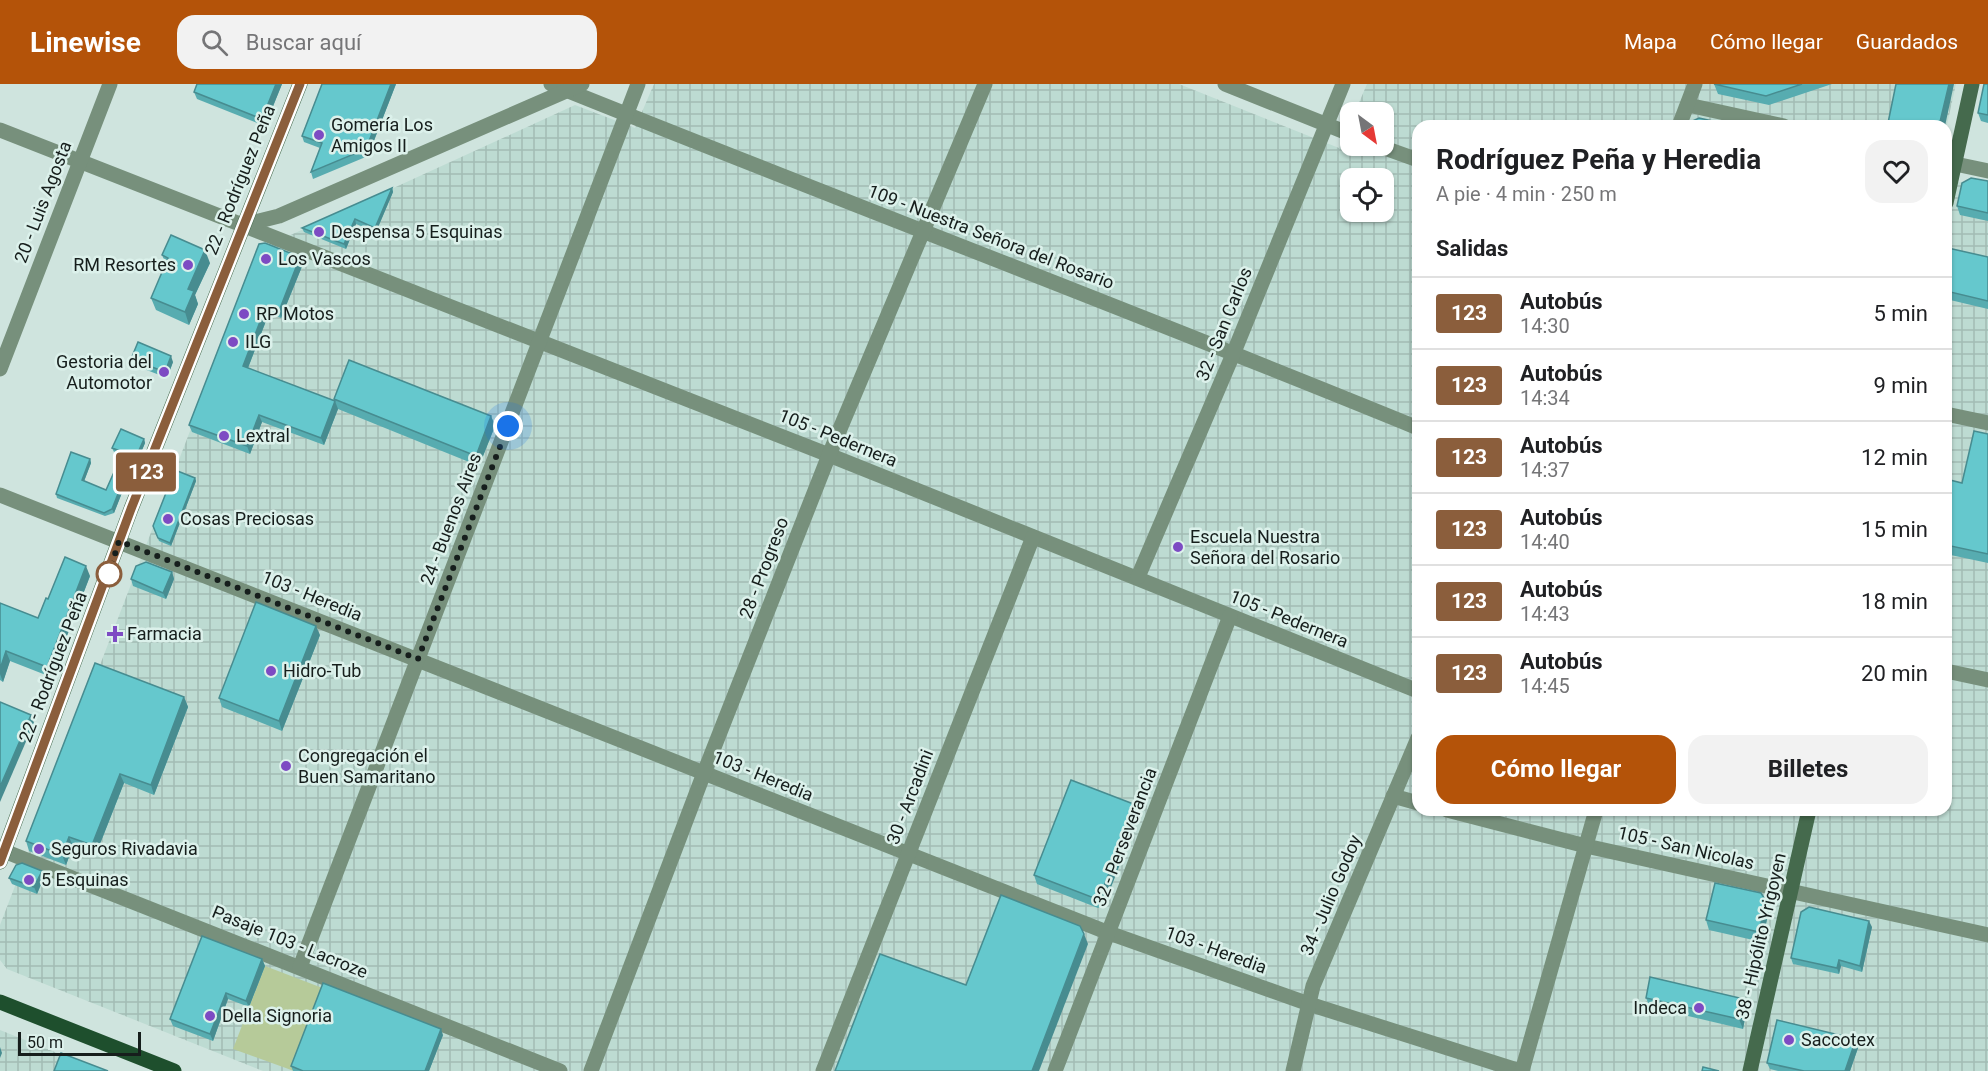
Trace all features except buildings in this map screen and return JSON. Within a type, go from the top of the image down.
[{"type":"main road","points":[[0,1002],[174,1071]]},
{"type":"street","name":"20 - Luis Agosta","points":[[0,369],[110,84]]},
{"type":"street","name":"22 - Rodríguez Peña","points":[[1,854],[119,541],[300,84]]},
{"type":"street","name":"109 - Nuestra Señora del Rosario","points":[[551,84],[922,232],[1234,352],[1412,426]]},
{"type":"street","points":[[243,225],[279,216],[582,84]]},
{"type":"street","name":"24 - Buenos Aires","points":[[300,967],[638,84]]},
{"type":"street","name":"28 - Progreso","points":[[591,1071],[704,773],[829,455],[985,84]]},
{"type":"street","points":[[1225,84],[1340,130]]},
{"type":"street","name":"32 - San Carlos","points":[[1138,577],[1234,352],[1343,84]]},
{"type":"street","points":[[1681,120],[1695,84]]},
{"type":"street","points":[[1952,156],[1972,84]]},
{"type":"street","points":[[1688,105],[1757,120]]},
{"type":"street","name":"105 - Pedernera","points":[[0,130],[1138,577],[1412,689]]},
{"type":"street","points":[[1394,151],[1412,158]]},
{"type":"street","points":[[1952,163],[1988,171]]},
{"type":"street","points":[[1952,415],[1988,423]]},
{"type":"street","name":"103 - Heredia","points":[[0,495],[1109,933],[1309,1004],[1521,1071]]},
{"type":"street","name":"30 - Arcadini","points":[[823,1071],[1033,537]]},
{"type":"street","name":"32 - Perseverancia","points":[[1055,1071],[1230,616]]},
{"type":"street","points":[[1952,672],[1988,680]]},
{"type":"street","name":"34 - Julio Godoy","points":[[1293,1071],[1314,986],[1412,752]]},
{"type":"street","points":[[1393,796],[1412,801]]},
{"type":"street","name":"105 - San Nicolas","points":[[1470,816],[1586,846],[1988,935]]},
{"type":"street","points":[[1521,1071],[1594,816]]},
{"type":"street","name":"38 - Hipólito Yrigoyen","points":[[1750,1071],[1808,816]]},
{"type":"street","name":"Pasaje 103 - Lacroze","points":[[1,854],[300,967],[560,1071]]},
{"type":"shaded area","points":[[654,84],[1179,84],[1339,148],[1340,146],[1340,156],[1394,156],[1394,102],[1359,102],[1367,84],[1956,84],[1948,120],[1412,120],[1412,816],[1952,816],[1952,180],[1988,189],[1988,1071],[263,1071],[7,969],[0,960],[0,925],[260,249],[575,105],[635,128]]},
{"type":"shaded area","points":[[0,1030],[102,1071],[0,1071]]},
{"type":"green space","points":[[265,966],[325,989],[294,1071],[233,1049]]},
{"type":"bus line","name":"123","points":[[0,862],[131,509],[300,84]]},
{"type":"place","name":"Gomería Los Amigos II","points":[[319,135]]},
{"type":"place","name":"Despensa 5 Esquinas","points":[[319,232]]},
{"type":"place","name":"Los Vascos","points":[[266,259]]},
{"type":"place","name":"RM Resortes","points":[[188,265]]},
{"type":"place","name":"RP Motos","points":[[244,314]]},
{"type":"place","name":"ILG","points":[[233,342]]},
{"type":"place","name":"Gestoria del Automotor","points":[[164,372]]},
{"type":"place","name":"Lextral","points":[[224,436]]},
{"type":"place","name":"Cosas Preciosas","points":[[168,519]]},
{"type":"place","name":"Escuela Nuestra Señora del Rosario","points":[[1178,547]]},
{"type":"place","name":"Farmacia","points":[[115,634]]},
{"type":"place","name":"Hidro-Tub","points":[[271,671]]},
{"type":"place","name":"Congregación el Buen Samaritano","points":[[286,766]]},
{"type":"place","name":"Seguros Rivadavia","points":[[39,849]]},
{"type":"place","name":"5 Esquinas","points":[[29,880]]},
{"type":"place","name":"Indeca","points":[[1699,1008]]},
{"type":"place","name":"Della Signoria","points":[[210,1016]]},
{"type":"place","name":"Saccotex","points":[[1789,1040]]},
{"type":"route","points":[[109,574],[119,541],[418,659],[508,426]]}]
